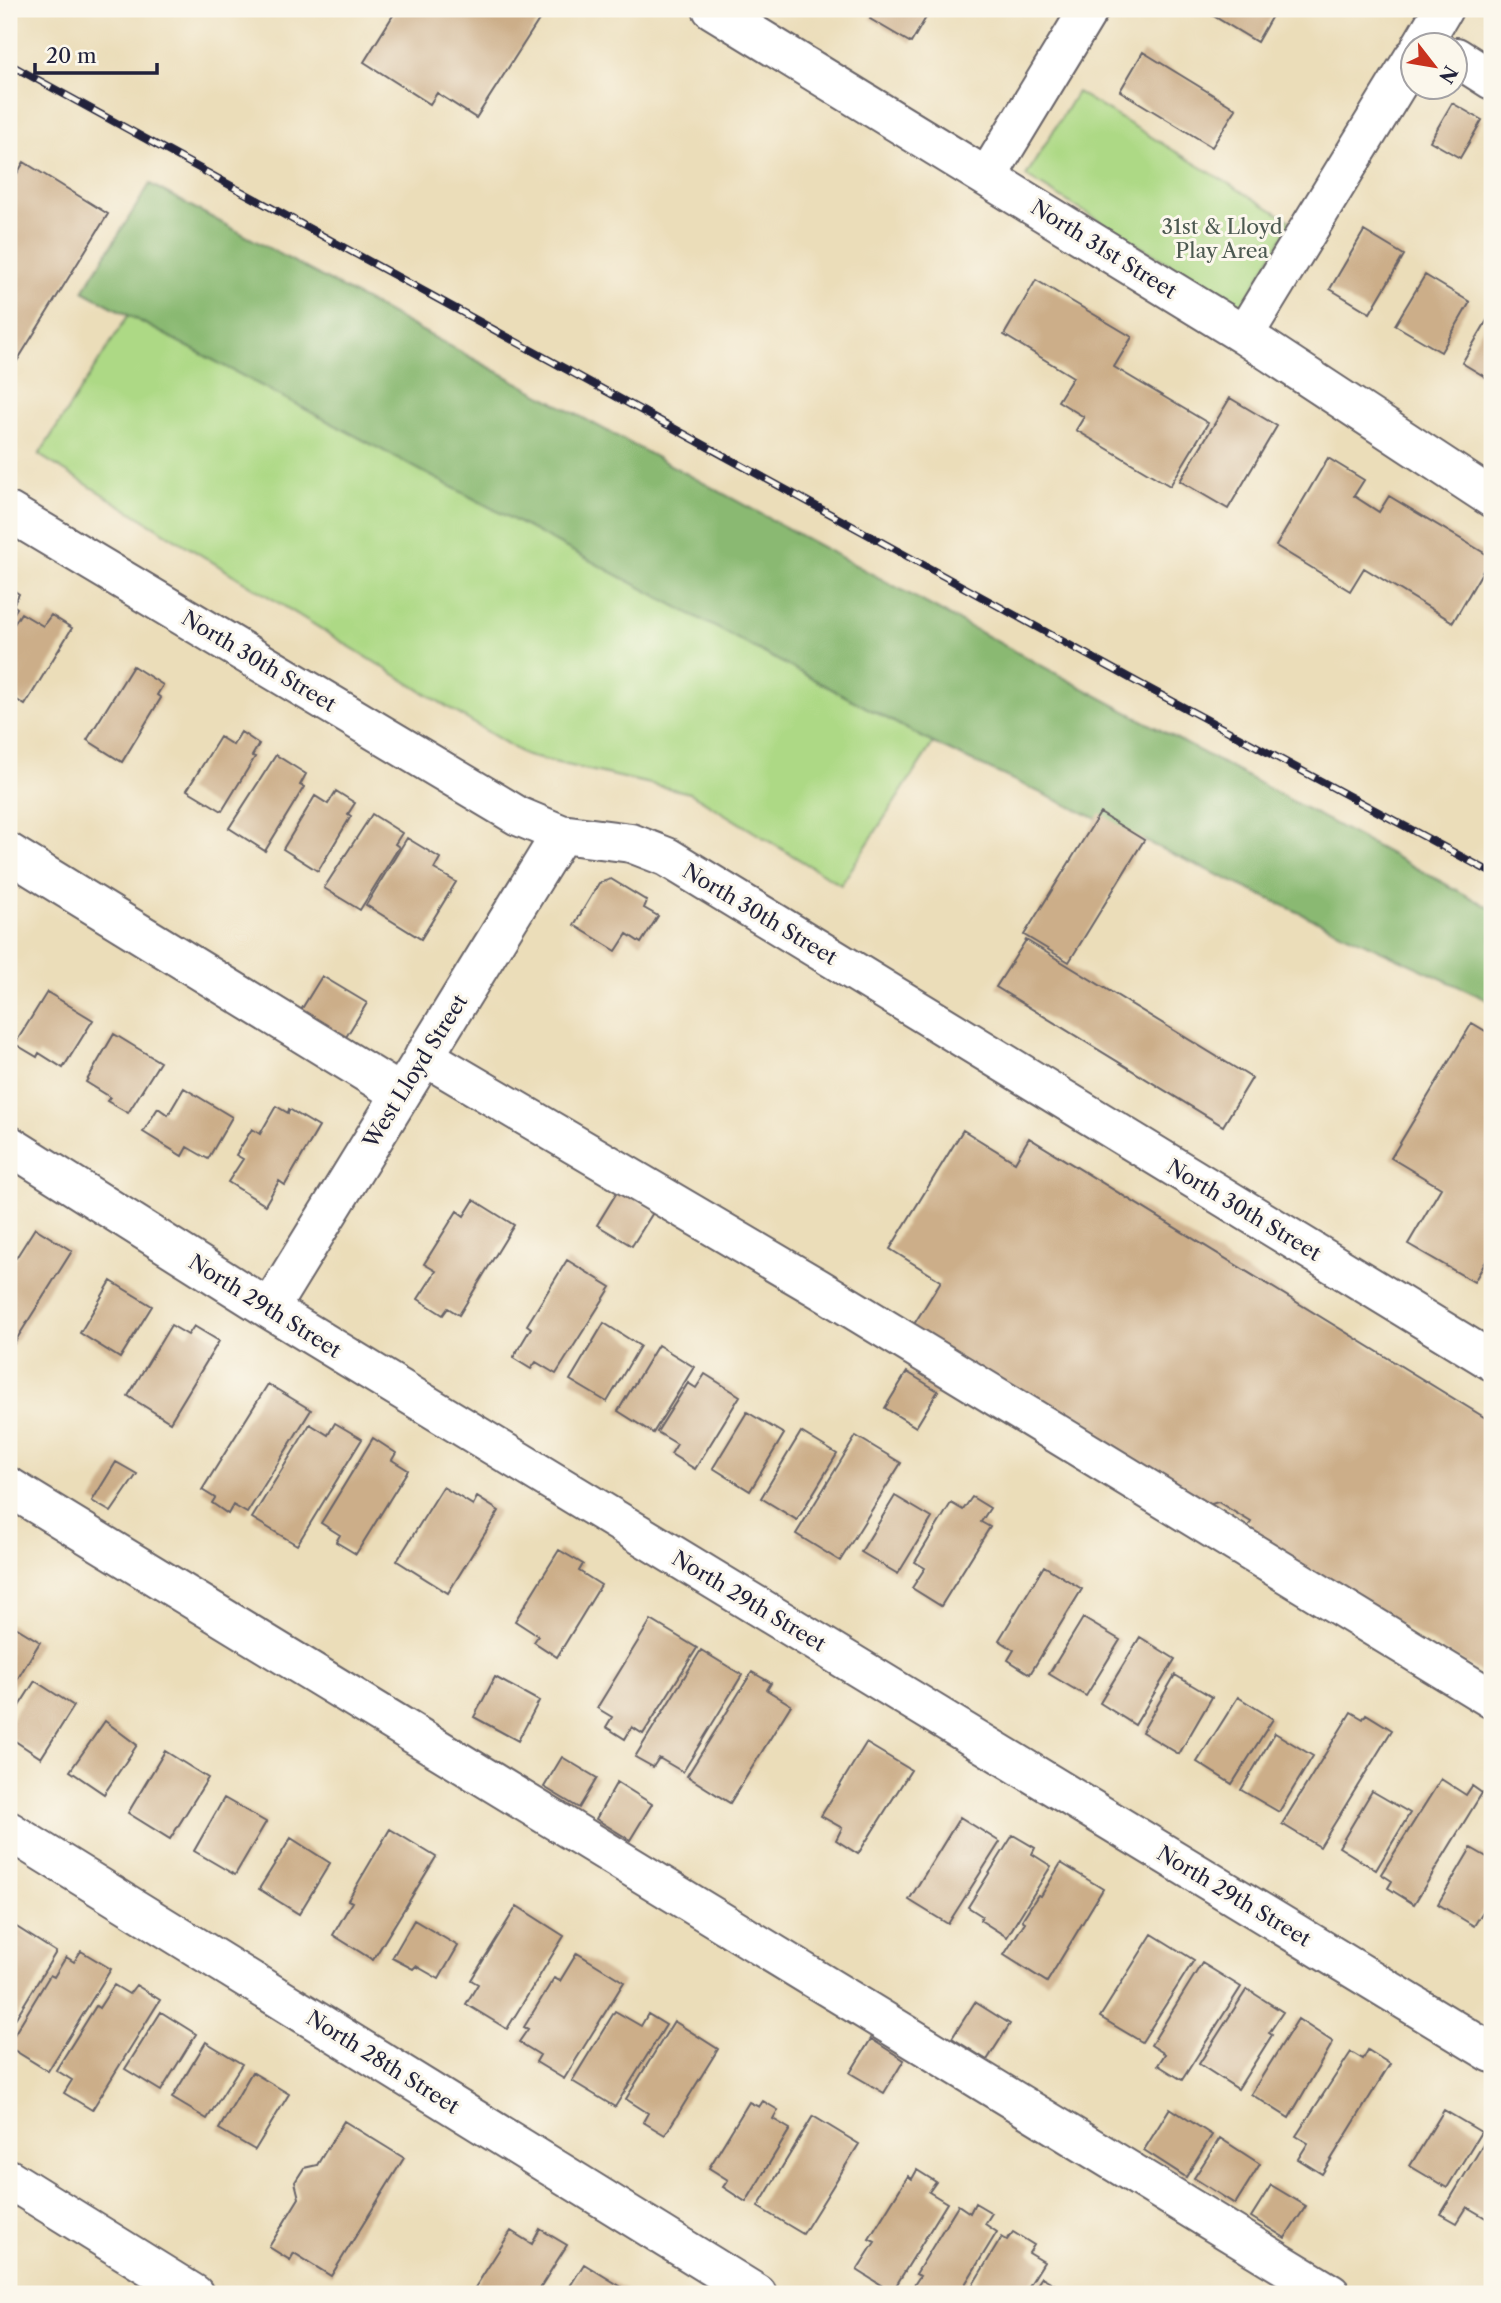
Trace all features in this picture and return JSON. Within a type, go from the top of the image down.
[{"type":"street","name":"North 31st Street","points":[[712,9],[1244,335],[1492,498]]},
{"type":"street","points":[[987,177],[1089,9]]},
{"type":"street","points":[[1470,66],[1492,80]]},
{"type":"street","points":[[1244,335],[1400,92]]},
{"type":"street","name":"North 30th Street","points":[[9,512],[518,816],[561,834],[631,843],[667,857],[1492,1361]]},
{"type":"street","name":"West Lloyd Street","points":[[269,1309],[561,834]]},
{"type":"street","points":[[9,853],[401,1094]]},
{"type":"street","points":[[424,1056],[818,1288],[1492,1699]]},
{"type":"street","name":"North 29th Street","points":[[9,1145],[269,1309],[1492,2053]]},
{"type":"street","points":[[9,1487],[1331,2294]]},
{"type":"street","name":"North 28th Street","points":[[9,1831],[757,2294]]},
{"type":"street","points":[[9,2179],[194,2294]]},
{"type":"green space","name":"31st & Lloyd Play Area","points":[[1077,92],[1292,222],[1241,308],[1026,176]]},
{"type":"green space","points":[[150,184],[1492,909],[1492,1002],[933,743],[83,291]]},
{"type":"green space","points":[[129,314],[547,526],[933,743],[841,885],[690,793],[527,756],[39,455]]},
{"type":"building","points":[[397,9],[546,9],[476,118],[437,93],[430,104],[364,62]]},
{"type":"building","points":[[876,9],[931,9],[911,43],[870,19]]},
{"type":"building","points":[[1202,9],[1276,9],[1257,42]]},
{"type":"building","points":[[1143,52],[1236,109],[1212,147],[1120,91]]},
{"type":"building","points":[[1452,103],[1482,120],[1460,158],[1430,141]]},
{"type":"building","points":[[24,162],[108,214],[9,374],[9,187]]},
{"type":"building","points":[[1364,231],[1404,255],[1370,313],[1330,289]]},
{"type":"building","points":[[1425,275],[1470,302],[1441,352],[1395,325]]},
{"type":"building","points":[[1036,280],[1132,337],[1114,367],[1208,423],[1170,486],[1076,430],[1084,417],[1058,401],[1073,377],[1004,335]]},
{"type":"building","points":[[1492,312],[1492,381],[1462,363]]},
{"type":"building","points":[[1230,398],[1277,426],[1228,509],[1180,481]]},
{"type":"building","points":[[1328,458],[1364,480],[1354,496],[1379,512],[1389,496],[1491,557],[1453,622],[1364,568],[1350,591],[1276,546]]},
{"type":"building","points":[[9,587],[19,594],[13,605],[17,608],[9,621]]},
{"type":"building","points":[[21,613],[43,626],[51,615],[72,628],[25,705],[9,695],[9,632]]},
{"type":"building","points":[[133,666],[163,685],[157,695],[161,698],[122,762],[87,740]]},
{"type":"building","points":[[241,732],[259,744],[252,756],[255,757],[222,811],[187,790],[220,737],[233,745]]},
{"type":"building","points":[[276,755],[306,774],[300,785],[304,787],[265,851],[229,828]]},
{"type":"building","points":[[336,791],[355,803],[348,814],[351,816],[318,871],[283,849],[315,796],[328,804]]},
{"type":"building","points":[[1100,813],[1144,840],[1069,962],[1024,935]]},
{"type":"building","points":[[372,814],[402,833],[395,844],[399,847],[360,910],[324,888]]},
{"type":"building","points":[[407,838],[440,858],[434,869],[456,882],[421,939],[366,905]]},
{"type":"building","points":[[611,879],[647,901],[644,908],[658,916],[641,943],[627,934],[616,951],[574,925],[599,883]]},
{"type":"building","points":[[1026,940],[1252,1078],[1223,1126],[996,987]]},
{"type":"building","points":[[322,976],[367,1003],[343,1042],[298,1015]]},
{"type":"building","points":[[47,992],[93,1020],[63,1068],[39,1053],[37,1057],[15,1044]]},
{"type":"building","points":[[1472,1023],[1492,1035],[1492,1251],[1474,1282],[1408,1244],[1441,1188],[1391,1158]]},
{"type":"building","points":[[114,1034],[160,1062],[128,1113],[107,1101],[110,1097],[86,1082]]},
{"type":"building","points":[[184,1088],[232,1117],[208,1159],[187,1147],[182,1156],[143,1132],[158,1108],[168,1115]]},
{"type":"building","points":[[276,1106],[288,1113],[289,1109],[319,1127],[285,1185],[279,1181],[265,1205],[228,1182],[243,1159],[236,1155],[252,1129],[260,1134]]},
{"type":"building","points":[[963,1130],[1015,1162],[1029,1138],[1492,1422],[1492,1679],[1245,1531],[1251,1522],[1218,1502],[1201,1507],[911,1329],[941,1281],[890,1249]]},
{"type":"building","points":[[619,1189],[654,1211],[632,1246],[597,1225]]},
{"type":"building","points":[[474,1200],[514,1225],[459,1315],[448,1308],[443,1315],[418,1299],[436,1271],[424,1264],[457,1211],[464,1216]]},
{"type":"building","points":[[35,1228],[72,1251],[11,1348],[9,1260],[12,1256],[16,1258]]},
{"type":"building","points":[[567,1260],[611,1287],[556,1374],[536,1362],[531,1369],[513,1358],[531,1328],[527,1325]]},
{"type":"building","points":[[111,1281],[152,1306],[120,1358],[80,1333]]},
{"type":"building","points":[[604,1323],[640,1346],[607,1402],[570,1380]]},
{"type":"building","points":[[171,1325],[188,1335],[194,1326],[219,1341],[170,1422],[128,1396]]},
{"type":"building","points":[[658,1345],[694,1367],[653,1433],[618,1411]]},
{"type":"building","points":[[907,1372],[938,1391],[916,1427],[885,1408]]},
{"type":"building","points":[[705,1374],[740,1396],[695,1469],[671,1454],[677,1444],[657,1432],[688,1383],[696,1388]]},
{"type":"building","points":[[268,1384],[311,1410],[247,1513],[233,1505],[228,1514],[212,1503],[215,1498],[202,1490]]},
{"type":"building","points":[[747,1412],[784,1434],[750,1491],[713,1468]]},
{"type":"building","points":[[335,1423],[362,1439],[297,1545],[252,1518],[310,1424],[328,1435]]},
{"type":"building","points":[[801,1432],[837,1454],[797,1520],[761,1498]]},
{"type":"building","points":[[856,1436],[901,1463],[840,1561],[796,1534]]},
{"type":"building","points":[[373,1438],[396,1453],[392,1460],[408,1470],[356,1554],[336,1542],[340,1535],[321,1523]]},
{"type":"building","points":[[116,1462],[137,1474],[111,1512],[92,1501]]},
{"type":"building","points":[[443,1487],[473,1505],[477,1497],[499,1511],[448,1593],[397,1561]]},
{"type":"building","points":[[895,1496],[932,1518],[898,1574],[861,1552]]},
{"type":"building","points":[[972,1497],[990,1508],[981,1522],[990,1527],[941,1606],[912,1588],[925,1568],[915,1562],[951,1503],[963,1510]]},
{"type":"building","points":[[559,1550],[583,1564],[579,1571],[601,1585],[557,1657],[534,1642],[538,1636],[515,1621]]},
{"type":"building","points":[[1044,1566],[1082,1589],[1030,1674],[1008,1660],[1014,1650],[999,1640]]},
{"type":"building","points":[[1083,1618],[1120,1640],[1086,1696],[1049,1674]]},
{"type":"building","points":[[651,1620],[697,1648],[643,1734],[632,1727],[625,1739],[606,1727],[612,1717],[597,1708]]},
{"type":"building","points":[[9,1623],[40,1642],[9,1693]]},
{"type":"building","points":[[1140,1637],[1175,1659],[1135,1725],[1100,1703]]},
{"type":"building","points":[[701,1650],[742,1675],[683,1772],[659,1758],[653,1767],[635,1757]]},
{"type":"building","points":[[752,1672],[771,1683],[767,1690],[791,1705],[730,1803],[687,1776]]},
{"type":"building","points":[[1175,1675],[1212,1697],[1179,1754],[1142,1732]]},
{"type":"building","points":[[495,1677],[539,1701],[518,1741],[474,1717]]},
{"type":"building","points":[[35,1681],[74,1706],[41,1758],[9,1737],[9,1722]]},
{"type":"building","points":[[1238,1697],[1273,1719],[1232,1784],[1197,1762]]},
{"type":"building","points":[[1351,1712],[1363,1719],[1366,1714],[1392,1730],[1320,1847],[1282,1824]]},
{"type":"building","points":[[105,1721],[137,1745],[104,1794],[70,1771]]},
{"type":"building","points":[[1275,1733],[1313,1756],[1279,1812],[1241,1790]]},
{"type":"building","points":[[866,1743],[911,1770],[858,1854],[836,1840],[842,1828],[821,1816]]},
{"type":"building","points":[[165,1751],[208,1778],[170,1839],[128,1813]]},
{"type":"building","points":[[562,1757],[597,1778],[579,1808],[544,1787]]},
{"type":"building","points":[[1441,1779],[1466,1795],[1472,1786],[1482,1793],[1414,1904],[1388,1888],[1392,1881],[1381,1874]]},
{"type":"building","points":[[617,1782],[652,1804],[630,1840],[596,1819]]},
{"type":"building","points":[[1372,1791],[1410,1813],[1376,1870],[1339,1847]]},
{"type":"building","points":[[224,1798],[266,1822],[235,1875],[194,1851]]},
{"type":"building","points":[[960,1817],[1000,1842],[948,1924],[909,1900]]},
{"type":"building","points":[[390,1829],[436,1857],[373,1960],[333,1935],[352,1902],[348,1900]]},
{"type":"building","points":[[1013,1835],[1035,1848],[1032,1854],[1051,1866],[1007,1937],[980,1920],[982,1916],[968,1907]]},
{"type":"building","points":[[291,1838],[330,1863],[299,1914],[259,1889]]},
{"type":"building","points":[[1471,1848],[1492,1860],[1492,1897],[1474,1926],[1438,1904]]},
{"type":"building","points":[[1061,1863],[1103,1889],[1047,1982],[1004,1955],[1025,1922],[1022,1920],[1038,1895],[1041,1896]]},
{"type":"building","points":[[517,1906],[564,1936],[507,2029],[466,2004],[478,1984],[471,1980]]},
{"type":"building","points":[[414,1920],[458,1946],[439,1979],[416,1966],[413,1969],[392,1958]]},
{"type":"building","points":[[15,1926],[56,1952],[9,2029],[9,1936]]},
{"type":"building","points":[[1152,1934],[1194,1960],[1142,2042],[1100,2017]]},
{"type":"building","points":[[81,1951],[111,1969],[48,2071],[9,2047],[9,2043],[50,1975],[54,1977],[66,1957],[74,1962]]},
{"type":"building","points":[[577,1953],[624,1982],[564,2079],[536,2062],[540,2055],[519,2042],[528,2029],[524,2027],[554,1978],[560,1981]]},
{"type":"building","points":[[1202,1963],[1241,1987],[1182,2080],[1158,2065],[1165,2054],[1151,2045]]},
{"type":"building","points":[[114,1985],[129,1994],[136,1985],[160,2000],[92,2110],[64,2093],[72,2080],[56,2070],[96,2006],[99,2008]]},
{"type":"building","points":[[1247,1989],[1283,2012],[1269,2033],[1272,2035],[1238,2089],[1199,2064]]},
{"type":"building","points":[[975,2002],[1010,2024],[987,2060],[952,2038]]},
{"type":"building","points":[[615,2011],[641,2026],[648,2014],[666,2025],[615,2107],[572,2081]]},
{"type":"building","points":[[161,2012],[196,2034],[161,2091],[125,2069]]},
{"type":"building","points":[[1298,2019],[1333,2042],[1289,2118],[1251,2094]]},
{"type":"building","points":[[674,2021],[718,2049],[665,2135],[643,2122],[648,2113],[626,2099]]},
{"type":"building","points":[[871,2039],[904,2060],[884,2093],[850,2073]]},
{"type":"building","points":[[206,2042],[242,2064],[207,2119],[172,2098]]},
{"type":"building","points":[[1368,2050],[1390,2064],[1322,2174],[1298,2159],[1308,2143],[1296,2136],[1351,2052],[1363,2059]]},
{"type":"building","points":[[252,2072],[289,2094],[255,2150],[219,2129]]},
{"type":"building","points":[[763,2101],[778,2110],[773,2119],[790,2129],[746,2202],[723,2187],[728,2180],[709,2168],[749,2102],[759,2107]]},
{"type":"building","points":[[1170,2108],[1212,2135],[1186,2177],[1144,2150]]},
{"type":"building","points":[[1444,2110],[1481,2132],[1447,2188],[1410,2166]]},
{"type":"building","points":[[813,2116],[859,2144],[803,2234],[758,2207]]},
{"type":"building","points":[[344,2121],[404,2158],[331,2276],[294,2253],[290,2260],[269,2247],[299,2198],[295,2182],[304,2168],[317,2165]]},
{"type":"building","points":[[1492,2130],[1491,2221],[1467,2207],[1457,2223],[1441,2214]]},
{"type":"building","points":[[1220,2138],[1260,2164],[1235,2204],[1194,2178]]},
{"type":"building","points":[[917,2170],[936,2182],[929,2192],[947,2203],[892,2292],[857,2270],[875,2242],[869,2239],[908,2176],[912,2179]]},
{"type":"building","points":[[1271,2185],[1306,2206],[1285,2238],[1251,2217]]},
{"type":"building","points":[[975,2203],[992,2213],[985,2224],[997,2232],[959,2294],[908,2294],[920,2276],[916,2274],[958,2205],[970,2213]]},
{"type":"building","points":[[540,2229],[567,2245],[536,2294],[471,2294],[511,2231],[532,2244]]},
{"type":"building","points":[[1013,2232],[1034,2245],[1029,2253],[1044,2262],[1024,2294],[967,2294],[1002,2237],[1007,2240]]},
{"type":"building","points":[[584,2264],[633,2294],[565,2294]]},
{"type":"building","points":[[1042,2277],[1071,2294],[1031,2294]]},
{"type":"railway","points":[[9,64],[1146,687],[1492,873]]}]
